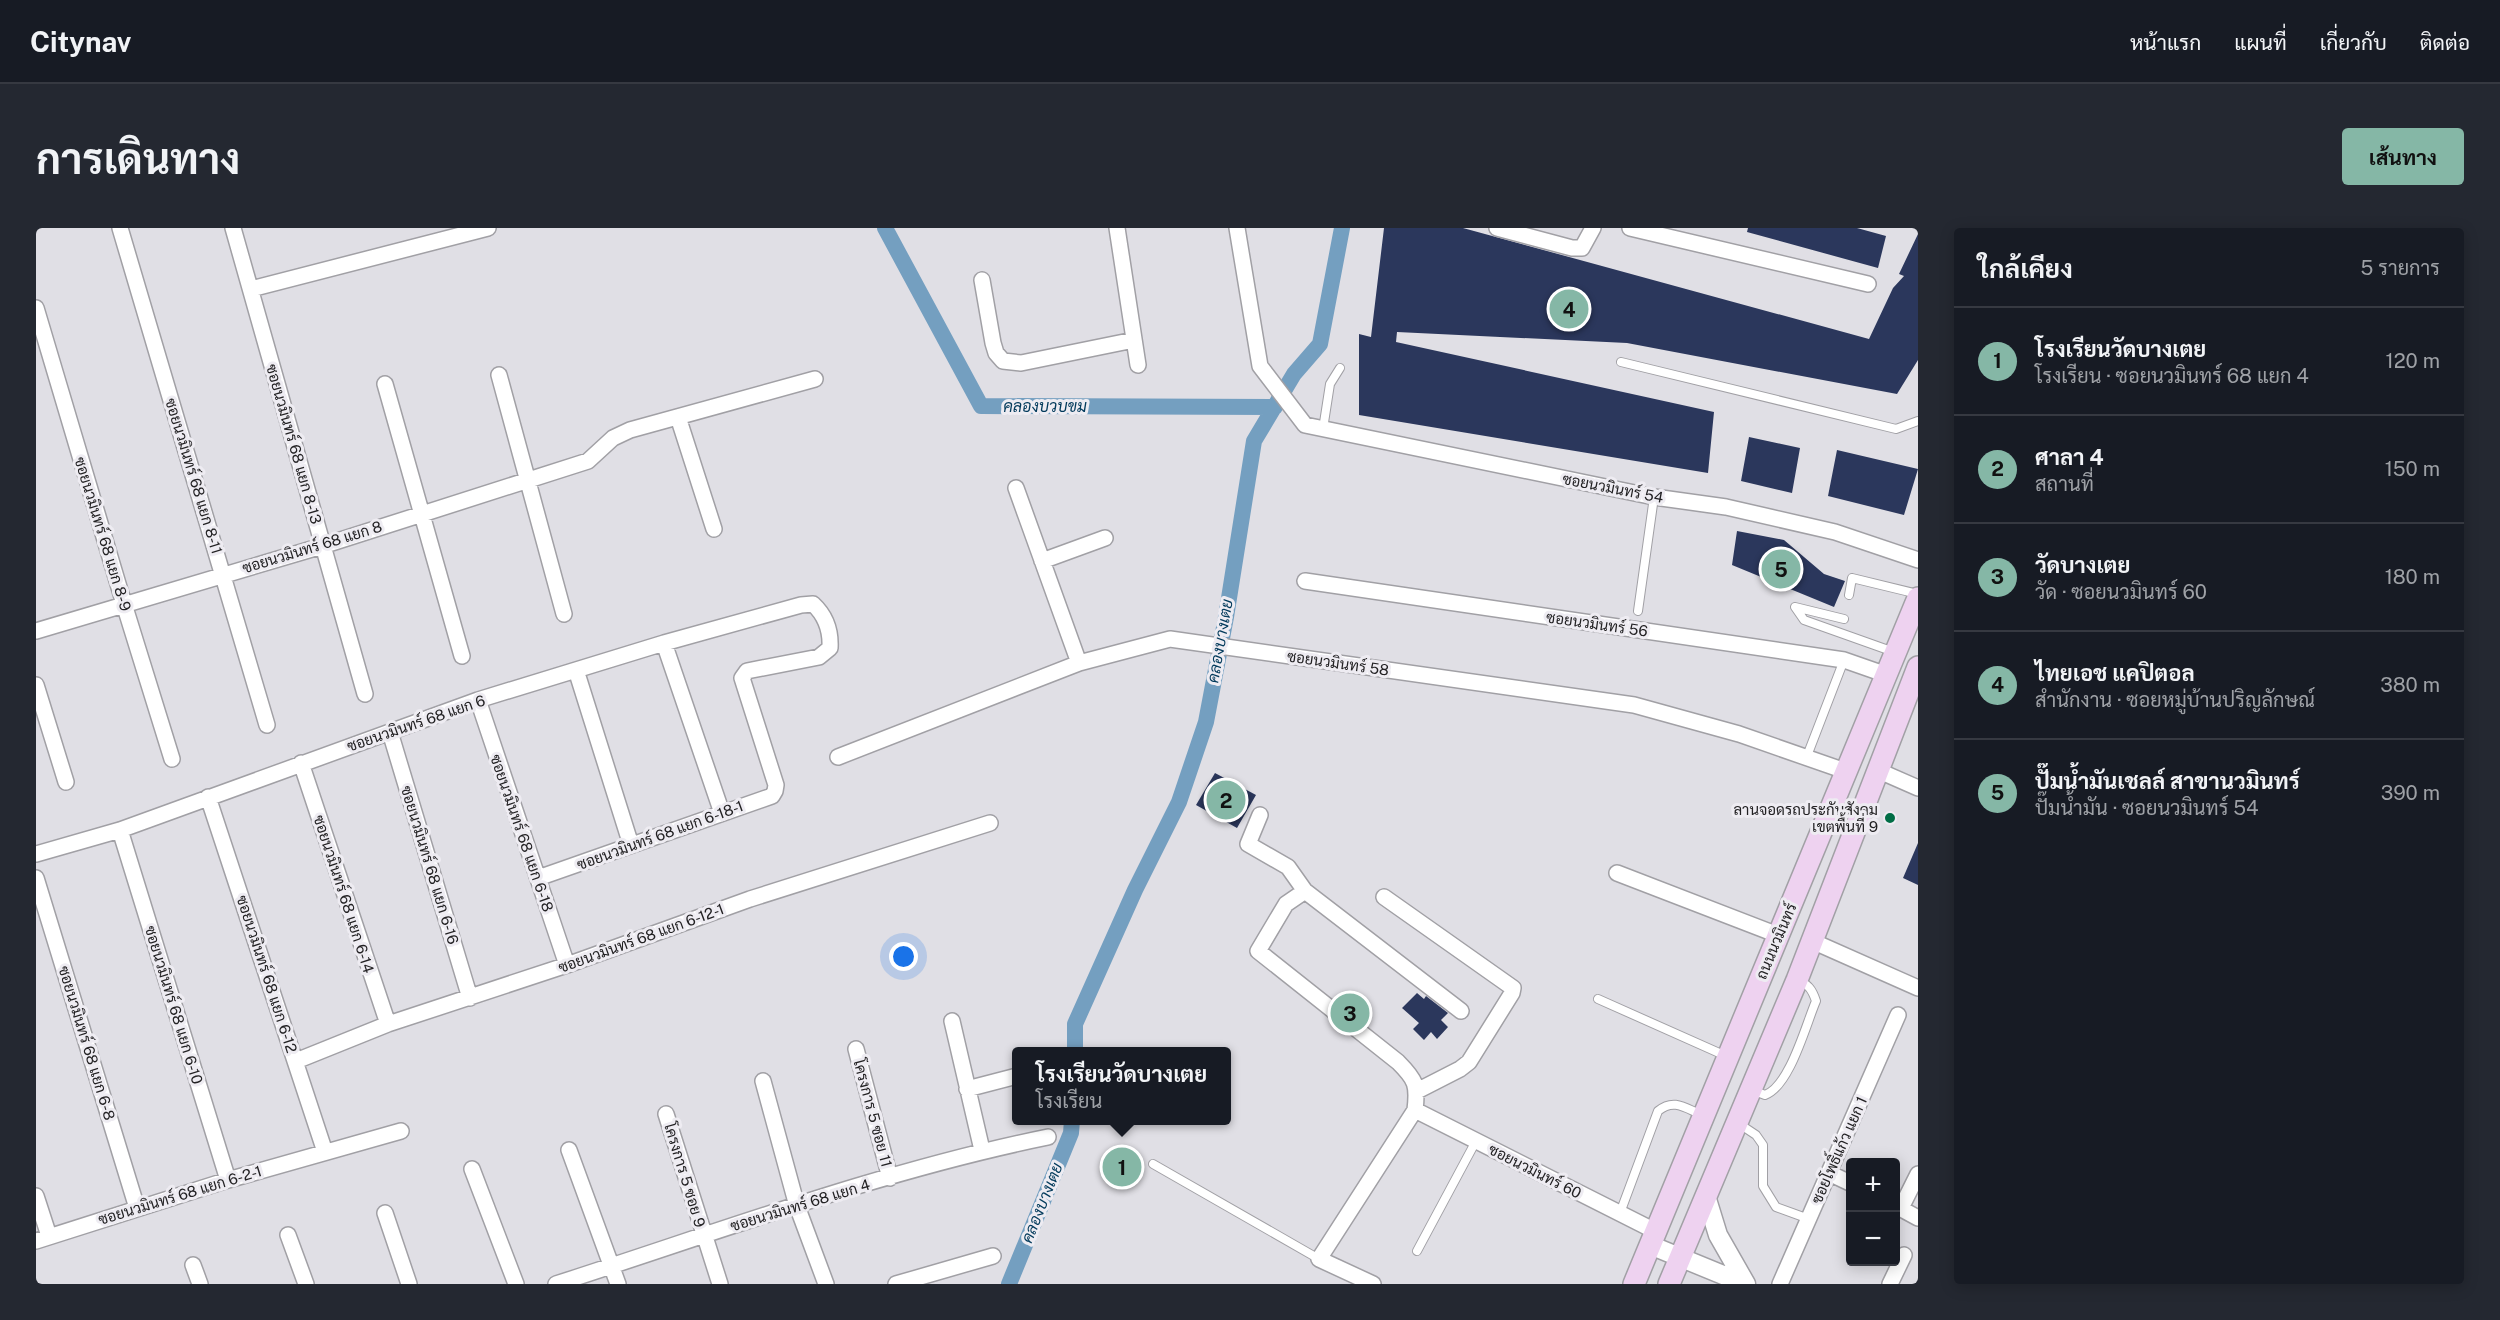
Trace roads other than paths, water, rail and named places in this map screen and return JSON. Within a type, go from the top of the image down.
[{"type":"main road","name":"ถนนนวมินทร์","points":[[1634,1284],[1896,652],[1913,621],[1918,596]]},
{"type":"main road","points":[[1669,1284],[1797,980],[1918,667]]},
{"type":"street","name":"ซอยนวมินทร์ 68 แยก 8-11","points":[[120,228],[224,573],[267,725]]},
{"type":"street","name":"ซอยนวมินทร์ 68 แยก 8-13","points":[[233,228],[365,694]]},
{"type":"street","points":[[250,289],[488,228]]},
{"type":"street","points":[[1117,228],[1138,365]]},
{"type":"street","name":"ซอยนวมินทร์ 54","points":[[1237,228],[1260,366],[1305,425],[1654,497],[1726,507],[1835,532],[1918,560]]},
{"type":"street","points":[[1497,228],[1572,248],[1582,248],[1593,228]]},
{"type":"street","points":[[1630,228],[1653,230],[1868,284]]},
{"type":"street","points":[[982,280],[993,343],[1002,361],[1021,363],[1134,340]]},
{"type":"street","name":"ซอยนวมินทร์ 68 แยก 8-9","points":[[36,308],[172,759]]},
{"type":"street","points":[[499,375],[564,614]]},
{"type":"street","points":[[714,529],[678,417],[815,379]]},
{"type":"street","points":[[385,384],[462,656]]},
{"type":"street","name":"ซอยนวมินทร์ 68 แยก 8","points":[[36,631],[224,573],[322,546],[588,460],[621,433],[678,417]]},
{"type":"street","points":[[1016,488],[1079,663]]},
{"type":"street","points":[[1042,561],[1105,538]]},
{"type":"street","name":"ซอยนวมินทร์ 56","points":[[1305,581],[1844,660],[1887,675]]},
{"type":"street","name":"ซอยนวมินทร์ 68 แยก 6","points":[[36,854],[120,830],[208,796],[478,700],[664,643],[801,604],[813,604],[823,612],[830,634],[830,648],[819,657],[747,671],[742,678],[776,785]]},
{"type":"street","name":"ซอยนวมินทร์ 58","points":[[838,757],[1079,663],[1170,639],[1634,705],[1739,734],[1848,772]]},
{"type":"street","points":[[664,643],[722,813]]},
{"type":"street","points":[[576,670],[631,845]]},
{"type":"street","points":[[36,684],[66,782]]},
{"type":"street","name":"ซอยนวมินทร์ 68 แยก 6-18","points":[[478,700],[567,965]]},
{"type":"street","name":"ซอยนวมินทร์ 68 แยก 6-16","points":[[390,732],[471,998]]},
{"type":"street","name":"ซอยนวมินทร์ 68 แยก 6-14","points":[[301,763],[388,1024]]},
{"type":"street","points":[[1877,770],[1918,788]]},
{"type":"street","name":"ซอยนวมินทร์ 68 แยก 6-18-1","points":[[538,878],[772,796],[776,791],[776,785]]},
{"type":"street","name":"ซอยนวมินทร์ 68 แยก 6-12","points":[[208,796],[325,1152]]},
{"type":"street","points":[[1260,815],[1248,844],[1288,867],[1305,891],[1461,1011]]},
{"type":"street","name":"ซอยนวมินทร์ 68 แยก 6-12-1","points":[[296,1061],[388,1024],[567,965],[750,899],[990,823]]},
{"type":"street","name":"ซอยนวมินทร์ 68 แยก 6-10","points":[[120,830],[228,1180]]},
{"type":"street","points":[[1617,873],[1778,935]]},
{"type":"street","name":"ซอยนวมินทร์ 68 แยก 6-8","points":[[36,878],[137,1208]]},
{"type":"street","points":[[1305,891],[1286,903],[1258,951],[1398,1062],[1413,1076],[1418,1091],[1415,1110],[1319,1259],[1373,1284]]},
{"type":"street","points":[[1384,897],[1513,988],[1469,1062],[1418,1091]]},
{"type":"street","points":[[1812,941],[1918,988]]},
{"type":"street","name":"ซอยโพธิ์แก้ว แยก 1","points":[[1780,1284],[1898,1016]]},
{"type":"street","points":[[952,1021],[982,1150]]},
{"type":"street","name":"โครงการ 5 ซอย 11","points":[[856,1049],[890,1178]]},
{"type":"street","points":[[967,1089],[1012,1077]]},
{"type":"street","points":[[763,1081],[797,1206],[826,1284]]},
{"type":"street","name":"ซอยนวมินทร์ 60","points":[[1415,1110],[1620,1213],[1653,1238]]},
{"type":"street","name":"โครงการ 5 ซอย 9","points":[[666,1114],[720,1284]]},
{"type":"street","name":"ซอยนวมินทร์ 68 แยก 6-2-1","points":[[43,1239],[228,1180],[401,1131]]},
{"type":"street","name":"ซอยนวมินทร์ 68 แยก 4","points":[[556,1284],[704,1235],[982,1150],[1048,1137]]},
{"type":"street","points":[[569,1150],[618,1284]]},
{"type":"street","points":[[472,1169],[516,1284]]},
{"type":"street","points":[[1829,1173],[1846,1181]]},
{"type":"street","points":[[1900,1204],[1918,1174]]},
{"type":"street","points":[[36,1196],[43,1239]]},
{"type":"street","points":[[1706,1196],[1718,1235],[1746,1284]]},
{"type":"street","points":[[1900,1208],[1918,1218]]},
{"type":"street","points":[[385,1214],[409,1284]]},
{"type":"street","points":[[288,1235],[306,1284]]},
{"type":"street","points":[[1653,1238],[1681,1257],[1746,1284]]},
{"type":"street","points":[[1890,1284],[1904,1255]]},
{"type":"street","points":[[896,1284],[993,1256]]},
{"type":"street","points":[[193,1265],[200,1284]]},
{"type":"lane","points":[[1621,362],[1896,429],[1918,421]]},
{"type":"lane","points":[[1323,429],[1330,384],[1340,368]]},
{"type":"lane","points":[[1638,611],[1654,497]]},
{"type":"lane","points":[[1850,595],[1852,578],[1918,596]]},
{"type":"lane","points":[[1844,619],[1794,608],[1804,620],[1896,652]]},
{"type":"lane","points":[[1807,756],[1844,660]]},
{"type":"lane","points":[[1598,999],[1728,1056]]},
{"type":"lane","points":[[1620,1213],[1658,1111],[1666,1105],[1675,1104],[1703,1115]]},
{"type":"lane","points":[[1736,1122],[1756,1135],[1763,1145],[1763,1186],[1776,1207],[1809,1219]]},
{"type":"lane","points":[[1417,1251],[1476,1141]]},
{"type":"lane","points":[[1153,1164],[1319,1259]]},
{"type":"waterway","name":"คลองบวบขม","points":[[885,228],[981,406],[1275,407]]},
{"type":"waterway","name":"คลองบางเตย","points":[[1075,1047],[1075,1024],[1135,890],[1179,802],[1206,722],[1226,617],[1254,441],[1294,374],[1320,344],[1342,228]]},
{"type":"waterway","name":"คลองบางเตย","points":[[1009,1284],[1071,1133],[1072,1125]]},
{"type":"place","name":"ไทยเอช แคปิตอล","points":[[1569,309]]},
{"type":"place","name":"ปั๊มน้ำมันเชลล์ สาขานวมินทร์","points":[[1781,569]]},
{"type":"place","name":"ศาลา 4","points":[[1226,800]]},
{"type":"place","name":"ลานจอดรถประกันสังคม เขตพื้นที่ 9","points":[[1890,818]]},
{"type":"place","name":"วัดบางเตย","points":[[1350,1013]]},
{"type":"place","name":"โรงเรียนวัดบางเตย","points":[[1122,1167]]}]
